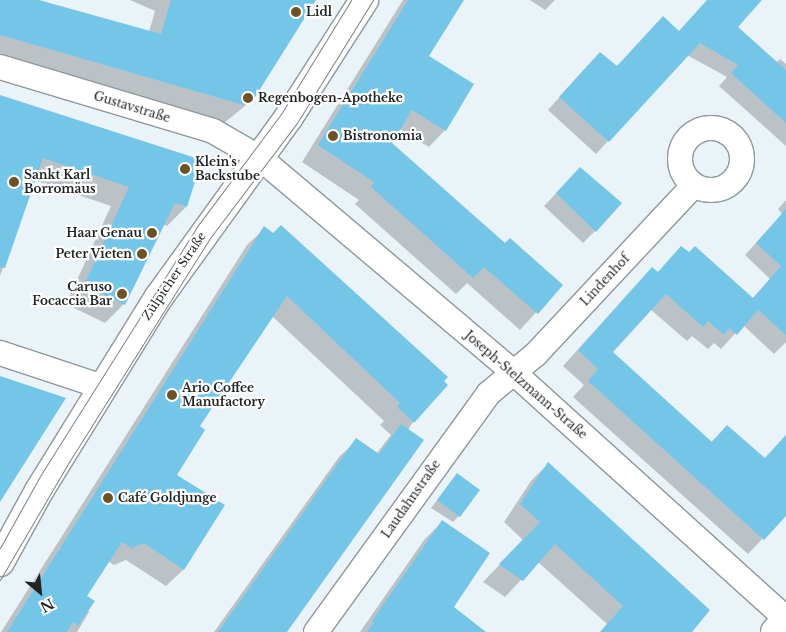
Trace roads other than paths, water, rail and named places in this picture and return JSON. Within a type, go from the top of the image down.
[{"type":"street","name":"Zülpicher Straße","points":[[0,562],[159,297],[223,203],[260,158],[364,0]]},
{"type":"street","name":"Gustavstraße","points":[[0,67],[213,131],[260,158]]},
{"type":"street","name":"Joseph-Stelzmann-Straße","points":[[260,158],[513,372],[786,619]]},
{"type":"street","name":"Lindenhof","points":[[513,372],[536,354],[694,185]]},
{"type":"street","points":[[0,352],[104,387]]},
{"type":"street","name":"Laudahnstraße","points":[[316,632],[457,433],[488,394],[513,372]]},
{"type":"street","points":[[775,632],[786,619]]},
{"type":"tram line","points":[[0,548],[40,476],[199,224],[281,114],[351,0]]},
{"type":"tram line","points":[[0,580],[69,462],[210,238],[297,123],[373,0]]},
{"type":"place","name":"Lidl","points":[[296,12]]},
{"type":"place","name":"Regenbogen-Apotheke","points":[[248,98]]},
{"type":"place","name":"Bistronomia","points":[[333,136]]},
{"type":"place","name":"Klein's Backstube","points":[[185,169]]},
{"type":"place","name":"Sankt Karl Borromäus","points":[[14,182]]},
{"type":"place","name":"Haar Genau","points":[[152,233]]},
{"type":"place","name":"Peter Vieten","points":[[142,254]]},
{"type":"place","name":"Caruso Focaccia Bar","points":[[122,294]]},
{"type":"place","name":"Ario Coffee Manufactory","points":[[172,395]]},
{"type":"place","name":"Café Goldjunge","points":[[108,498]]}]
